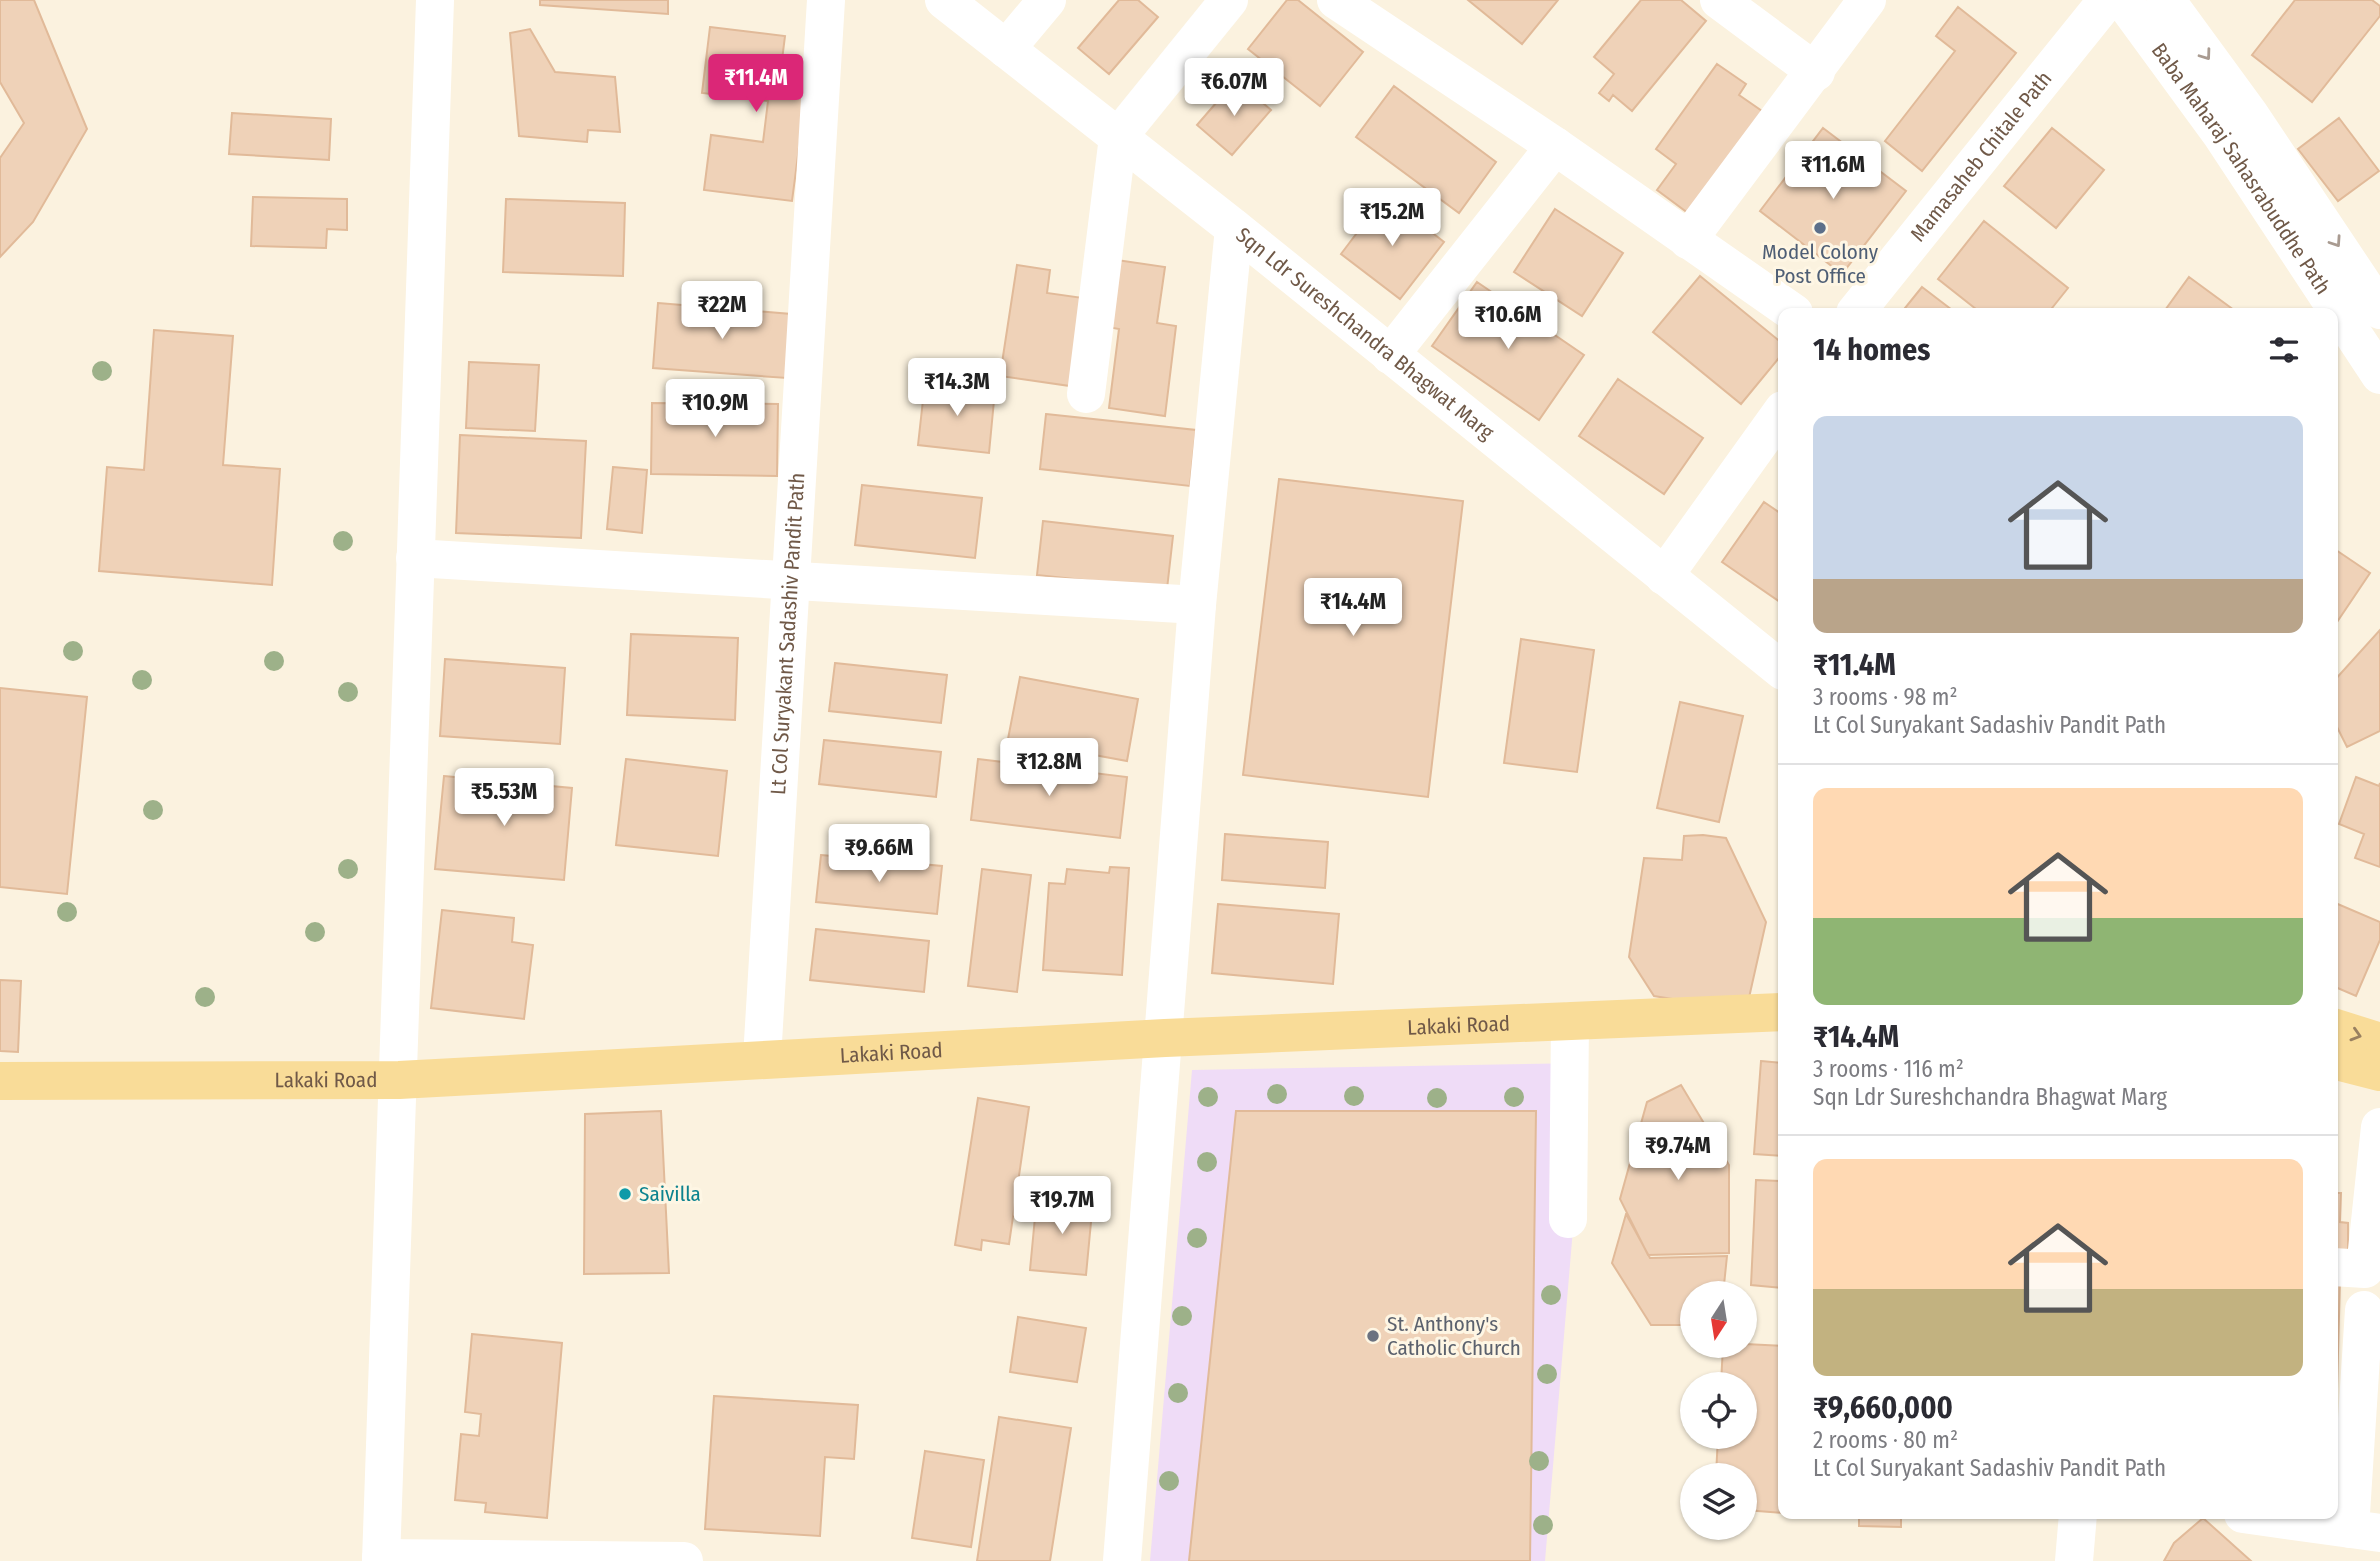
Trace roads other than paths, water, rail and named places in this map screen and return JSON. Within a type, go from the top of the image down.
[{"type":"main road","name":"Lakaki Road","points":[[0,1082],[398,1080],[1165,1038],[1778,1012]]},
{"type":"main road","points":[[2338,1029],[2380,1042]]},
{"type":"main road","points":[[2338,1061],[2380,1072]]},
{"type":"street","points":[[435,0],[381,1560],[684,1561]]},
{"type":"street","name":"Lt Col Suryakant Sadashiv Pandit Path","points":[[762,1058],[826,0]]},
{"type":"street","name":"Sqn Ldr Sureshchandra Bhagwat Marg","points":[[944,0],[1234,228],[1778,667]]},
{"type":"street","points":[[1006,50],[1047,0]]},
{"type":"street","points":[[1086,394],[1118,137],[1229,0]]},
{"type":"street","points":[[1337,0],[1555,146],[1787,308]]},
{"type":"street","points":[[1719,0],[1816,72]]},
{"type":"street","points":[[1688,240],[1816,72],[1867,0]]},
{"type":"street","name":"Mamasaheb Chitale Path","points":[[1859,308],[2106,0]]},
{"type":"street","name":"Baba Maharaj Sahasrabuddhe Path","points":[[2123,0],[2221,134],[2336,308]]},
{"type":"street","name":"Baba Maharaj Sahasrabuddhe Path","points":[[2166,0],[2250,115],[2380,310]]},
{"type":"street","points":[[1390,355],[1555,146]]},
{"type":"street","points":[[1122,1561],[1197,605],[1234,228]]},
{"type":"street","name":"Baba Maharaj Sahasrabuddhe Path","points":[[2338,311],[2380,375]]},
{"type":"street","points":[[1664,576],[1778,417]]},
{"type":"street","points":[[415,558],[1197,605]]},
{"type":"street","points":[[1568,1219],[1570,1021]]},
{"type":"street","points":[[2338,1267],[2365,1269],[2380,1126]]},
{"type":"street","points":[[2279,1519],[2365,1531],[2364,1310]]},
{"type":"street","points":[[2074,1561],[2078,1519]]},
{"type":"place","name":"Model Colony Post Office","points":[[1820,228]]},
{"type":"place","name":"Saivilla","points":[[625,1194]]},
{"type":"place","name":"St. Anthony's Catholic Church","points":[[1373,1336]]}]
